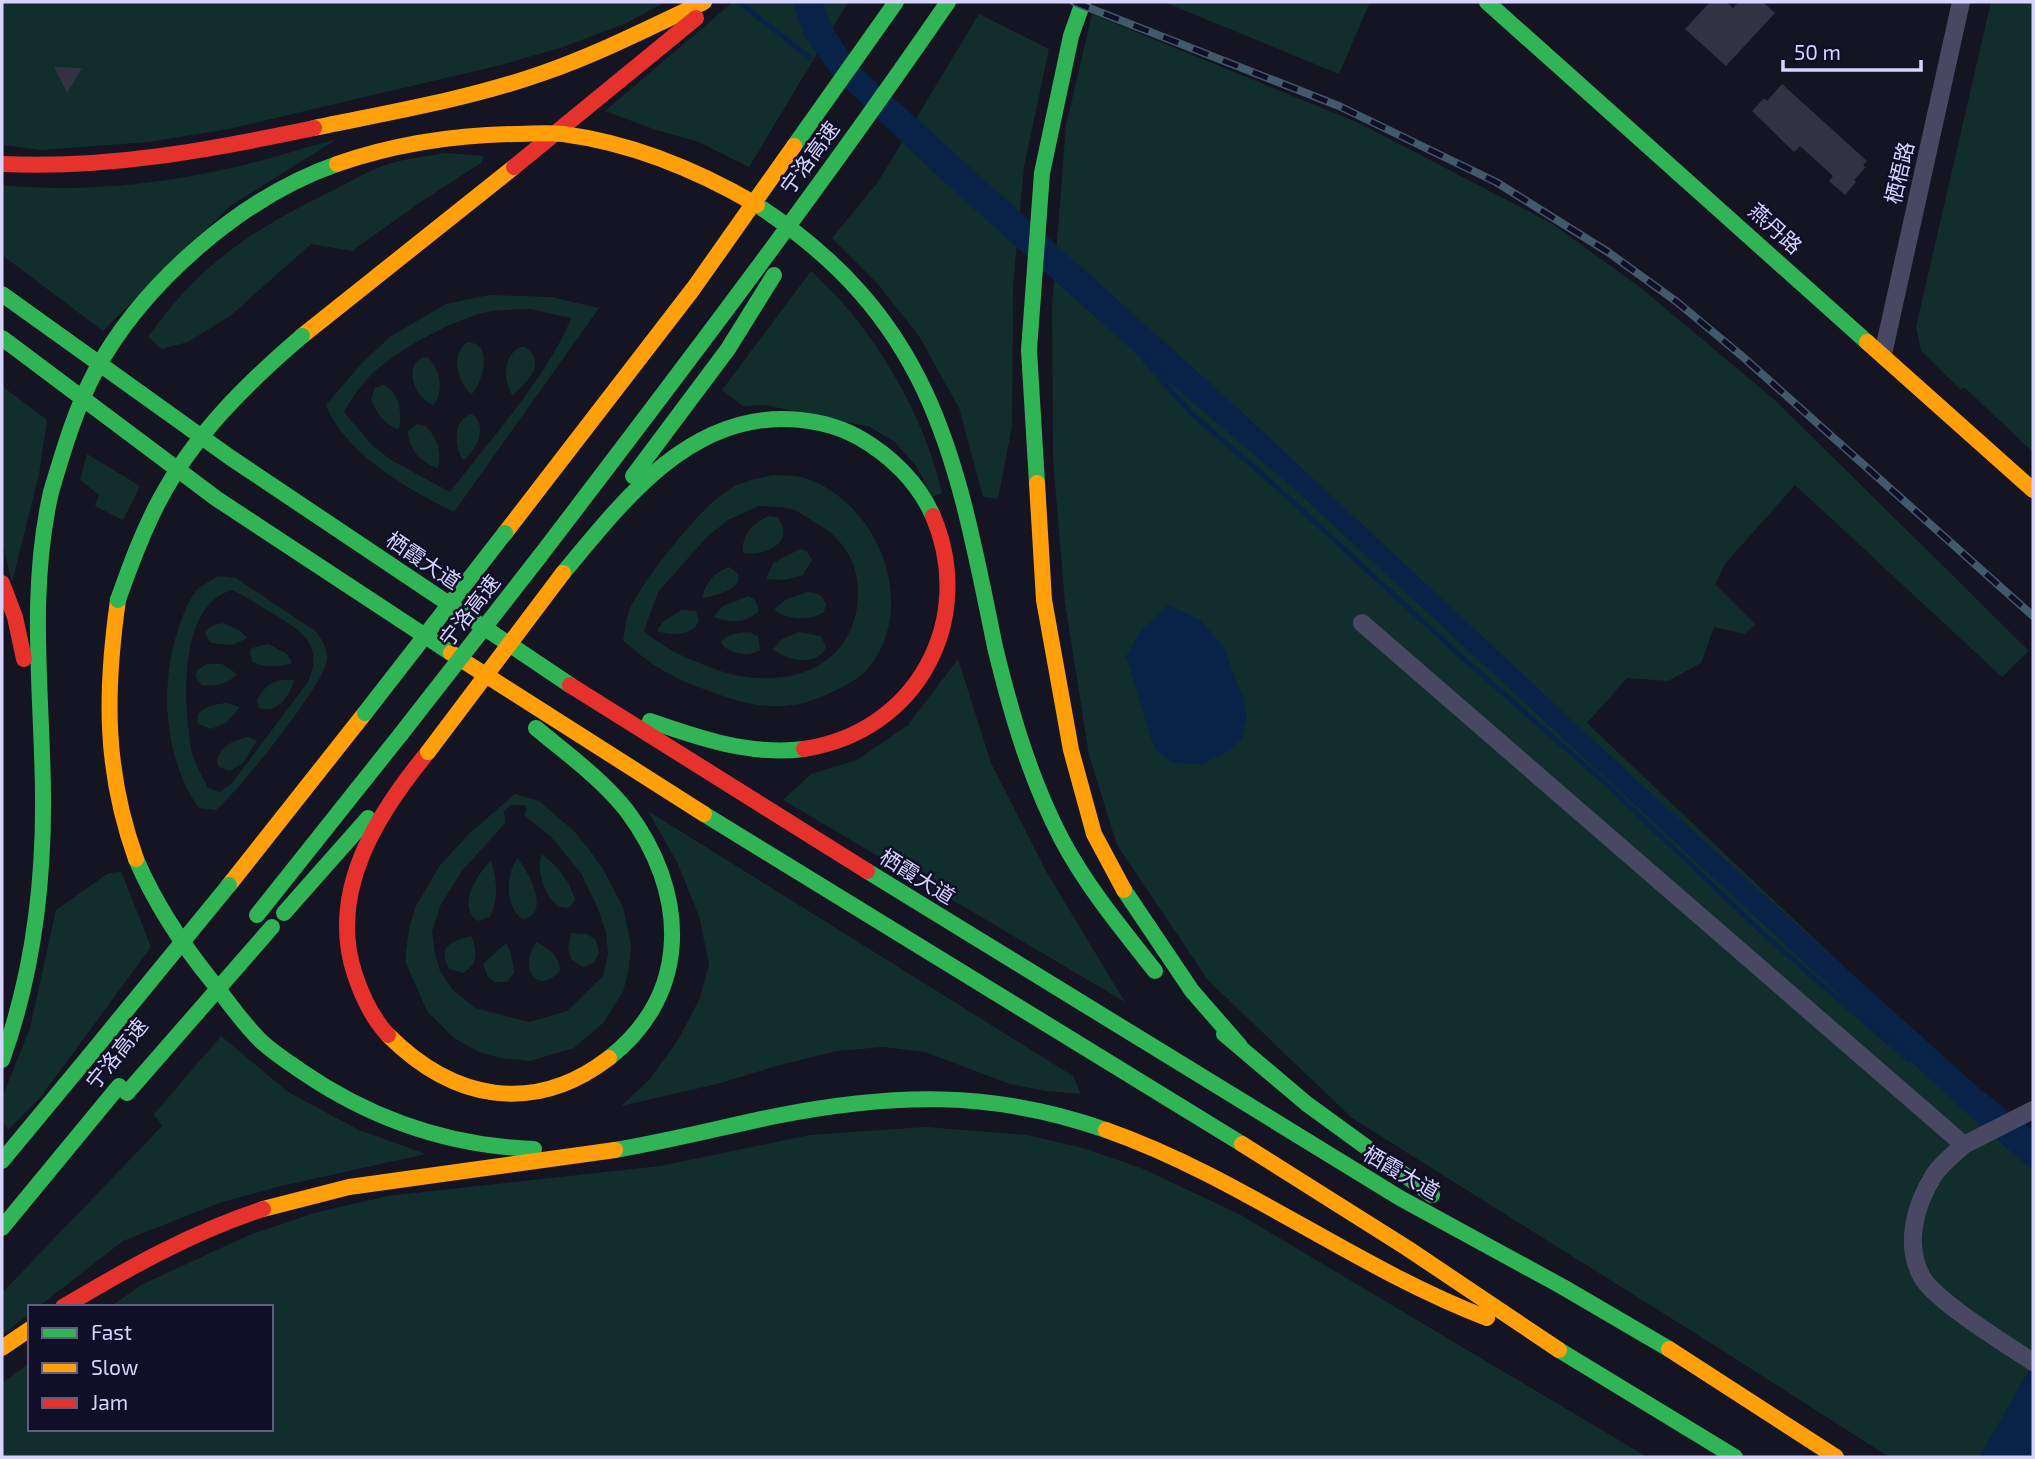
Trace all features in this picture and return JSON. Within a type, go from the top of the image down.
[{"type":"main road","points":[[2,164],[36,167],[139,161],[263,139],[395,111],[520,81],[590,54],[704,2]]},
{"type":"main road","points":[[630,1147],[524,1149],[485,1146],[432,1134],[370,1111],[314,1081],[260,1041],[178,939],[159,910],[133,852],[119,806],[107,728],[106,698],[118,600],[145,529],[170,482],[196,442],[231,400],[302,336],[577,117],[716,2]]},
{"type":"main road","name":"宁洛高速","points":[[2,1161],[229,885],[505,533],[693,289],[896,2]]},
{"type":"main road","name":"宁洛高速","points":[[253,920],[650,412],[902,69],[947,2]]},
{"type":"main road","points":[[1083,2],[1071,36],[1042,173],[1030,337],[1044,600],[1071,750],[1094,834],[1123,889],[1158,943],[1192,991],[1240,1046]]},
{"type":"main road","name":"燕丹路","points":[[1487,2],[2033,490]]},
{"type":"main road","points":[[123,1090],[428,752],[728,349],[902,69]]},
{"type":"main road","points":[[2,1060],[10,1040],[29,962],[41,887],[42,759],[36,653],[42,527],[69,436],[90,382],[113,344],[156,288],[208,242],[257,205],[297,181],[329,166],[391,148],[467,135],[557,134],[636,151],[721,183],[766,209],[805,237],[881,317],[919,373],[940,422],[960,478],[995,646],[1019,735],[1052,821],[1086,878],[1160,977],[1198,1016],[1240,1046],[1307,1104],[1563,1287]]},
{"type":"main road","name":"栖霞大道","points":[[2,294],[231,458],[624,720],[1210,1083],[1401,1198],[1563,1287],[1642,1334],[1836,1457]]},
{"type":"main road","points":[[2,338],[217,499],[333,594]]},
{"type":"main road","points":[[169,413],[387,544],[643,719],[707,741],[759,751],[788,751],[815,748],[860,732],[892,708],[922,675],[936,650],[945,620],[949,592],[946,555],[933,517],[917,487],[905,472],[875,446],[856,435],[833,426],[787,418],[754,421],[716,432],[681,451],[609,520],[563,573]]},
{"type":"main road","points":[[217,499],[394,617],[639,774],[1143,1081],[1407,1248],[1549,1344],[1735,1457]]},
{"type":"main road","points":[[2,583],[15,617],[42,759]]},
{"type":"main road","points":[[401,641],[518,713],[582,766],[626,810],[653,853],[663,876],[674,937],[665,992],[652,1016],[633,1038],[600,1066],[576,1081],[549,1091],[501,1095],[471,1089],[443,1079],[415,1062],[394,1043],[377,1023],[362,996],[351,970],[345,941],[353,875],[369,839],[413,770]]},
{"type":"main road","name":"宁洛高速","points":[[2,1228],[123,1090],[214,968]]},
{"type":"main road","points":[[66,1305],[118,1273],[197,1234],[278,1203],[334,1188],[513,1166],[630,1147],[760,1119],[889,1098],[961,1098],[1029,1107],[1128,1136],[1283,1212],[1421,1291],[1549,1344]]},
{"type":"main road","points":[[2,1348],[28,1330]]},
{"type":"street","name":"栖梧路","points":[[1883,354],[1961,2]]},
{"type":"street","points":[[1362,623],[1964,1145]]},
{"type":"street","points":[[2029,1359],[1948,1303],[1923,1279],[1913,1253],[1915,1214],[1934,1174],[1964,1145],[2033,1110]]},
{"type":"green space","points":[[2,2],[665,2],[627,23],[563,47],[501,65],[229,129],[149,142],[40,150],[2,145]]},
{"type":"green space","points":[[733,2],[848,2],[749,167],[699,142],[605,111]]},
{"type":"green space","points":[[1164,2],[1370,2],[1339,74]]},
{"type":"green space","points":[[1991,2],[2033,2],[2033,452],[1965,388],[1960,389],[1921,351],[1916,327]]},
{"type":"green space","points":[[979,14],[1049,49],[1024,167],[1013,286],[1012,426],[998,499],[983,497],[959,408],[919,336],[877,283],[832,238],[878,182]]},
{"type":"green space","points":[[1092,14],[1359,123],[1551,223],[1641,288],[1777,402],[2029,651],[2002,677],[1795,485],[1725,564],[1715,584],[1755,624],[1745,634],[1714,627],[1701,663],[1668,681],[1627,678],[1587,723],[2033,1146],[2033,1457],[1889,1457],[1352,1118],[1208,980],[1117,845],[1089,755],[1065,603],[1053,460],[1052,306],[1066,125]]},
{"type":"green space","points":[[337,139],[230,206],[103,331],[2,255],[2,185],[83,188],[164,180],[232,168]]},
{"type":"green space","points":[[445,153],[484,156],[481,163],[352,251],[311,244],[230,316],[188,342],[162,349],[148,337],[167,311],[208,268],[254,234],[305,204],[377,168]]},
{"type":"green space","points":[[811,271],[855,317],[893,372],[923,432],[942,493],[932,497],[917,467],[895,442],[870,427],[765,405],[743,406],[722,390]]},
{"type":"green space","points":[[489,295],[551,297],[599,308],[454,512],[418,493],[363,455],[335,423],[326,405],[362,363],[391,336],[446,304]],"holes":[[[530,309],[571,318],[561,340],[533,385],[450,492],[391,460],[372,445],[344,412],[365,382],[384,364],[427,336],[458,322],[492,311]]]},
{"type":"green space","points":[[468,342],[476,344],[484,356],[480,381],[472,394],[459,375],[457,360],[462,347]]},
{"type":"green space","points":[[525,347],[532,353],[535,365],[529,379],[512,395],[507,383],[507,363],[514,351]]},
{"type":"green space","points":[[427,357],[440,380],[434,405],[421,396],[413,381],[414,366]]},
{"type":"green space","points":[[384,385],[397,398],[399,429],[381,418],[371,399],[375,388]]},
{"type":"green space","points":[[2,386],[47,420],[39,474],[12,582],[2,542]]},
{"type":"green space","points":[[472,414],[480,425],[479,438],[463,460],[458,447],[458,427]]},
{"type":"green space","points":[[417,424],[426,426],[436,440],[439,451],[438,468],[421,459],[410,444],[408,431]]},
{"type":"green space","points":[[87,454],[140,486],[123,520],[95,506],[99,495],[80,480]]},
{"type":"green space","points":[[773,475],[805,478],[830,490],[852,508],[870,531],[883,557],[890,585],[891,613],[884,641],[867,670],[850,683],[819,698],[788,706],[742,702],[696,686],[653,664],[623,640],[630,608],[662,559],[693,522],[709,505],[737,485]],"holes":[[[759,506],[794,510],[824,528],[846,550],[857,579],[855,619],[845,641],[829,658],[809,670],[786,677],[735,675],[709,667],[659,643],[644,631],[658,592],[707,537],[728,520]]]},
{"type":"green space","points":[[769,516],[777,517],[782,526],[784,533],[781,540],[769,550],[743,553],[744,540],[749,530]]},
{"type":"green space","points":[[800,549],[807,551],[812,560],[803,575],[785,580],[766,579],[773,563]]},
{"type":"green space","points":[[729,567],[739,578],[737,584],[725,592],[702,598],[711,579]]},
{"type":"green space","points":[[218,576],[236,578],[315,631],[324,644],[327,660],[322,673],[296,714],[260,761],[216,810],[199,808],[177,765],[171,741],[167,692],[174,644],[186,609],[196,591]],"holes":[[[232,590],[300,632],[307,639],[313,657],[308,682],[232,783],[220,792],[208,788],[191,749],[186,683],[193,635],[201,615],[214,600]]]},
{"type":"green space","points":[[807,592],[821,596],[826,604],[824,612],[799,618],[774,610],[785,600]]},
{"type":"green space","points":[[749,596],[755,600],[759,610],[749,618],[731,621],[713,617],[723,606]]},
{"type":"green space","points":[[681,610],[696,611],[699,621],[696,626],[681,634],[657,631],[663,622]]},
{"type":"green space","points":[[222,623],[239,630],[247,638],[233,645],[211,643],[206,631]]},
{"type":"green space","points":[[749,632],[758,636],[760,650],[739,654],[721,643],[729,635]]},
{"type":"green space","points":[[799,632],[821,636],[826,648],[815,658],[808,660],[786,657],[773,649],[782,639]]},
{"type":"green space","points":[[268,644],[287,654],[292,663],[272,666],[252,661],[252,648]]},
{"type":"green space","points":[[958,659],[991,763],[1046,871],[1125,1002],[783,800],[811,774],[857,760],[908,725]]},
{"type":"green space","points":[[207,664],[222,664],[237,674],[221,684],[202,685],[196,673]]},
{"type":"green space","points":[[294,680],[290,692],[277,706],[259,708],[257,700],[268,686],[276,681]]},
{"type":"green space","points":[[226,703],[240,707],[227,722],[211,729],[198,724],[202,710]]},
{"type":"green space","points":[[248,737],[257,741],[243,763],[230,771],[219,767],[217,762],[224,748],[232,742]]},
{"type":"green space","points":[[515,794],[539,801],[574,831],[588,848],[603,869],[623,907],[631,945],[623,992],[603,1023],[574,1048],[530,1061],[500,1058],[479,1052],[454,1038],[427,1011],[405,961],[409,928],[416,906],[440,865],[470,833]],"holes":[[[511,805],[525,805],[527,809],[524,815],[551,837],[581,873],[606,932],[608,954],[603,976],[567,1011],[530,1022],[475,1008],[452,989],[440,971],[432,931],[441,904],[462,871],[505,823],[504,811]]]},
{"type":"green space","points":[[648,811],[1073,1076],[1081,1094],[1010,1084],[925,1052],[883,1047],[837,1051],[717,1084],[621,1106],[650,1079],[678,1040],[700,998],[709,964],[699,916],[677,862]]},
{"type":"green space","points":[[542,854],[558,869],[570,886],[575,900],[569,908],[559,907],[549,897],[541,875]]},
{"type":"green space","points":[[518,858],[532,883],[537,902],[536,910],[531,916],[522,919],[512,906],[509,890],[511,872]]},
{"type":"green space","points":[[491,861],[496,882],[495,903],[490,917],[478,921],[469,908],[469,899],[475,882]]},
{"type":"green space","points":[[121,871],[151,947],[40,1098],[8,1130],[2,1120],[2,1098],[30,1028],[56,910],[107,874]]},
{"type":"green space","points":[[571,933],[587,934],[596,940],[599,953],[593,963],[583,967],[571,959],[568,948]]},
{"type":"green space","points":[[471,936],[476,952],[472,966],[463,973],[449,969],[445,950],[452,943]]},
{"type":"green space","points":[[536,942],[553,953],[560,965],[560,970],[545,981],[538,980],[530,970],[531,952]]},
{"type":"green space","points":[[506,943],[511,953],[514,973],[507,982],[494,982],[488,977],[483,964]]},
{"type":"green space","points":[[221,1036],[288,1092],[359,1130],[426,1154],[281,1186],[219,1203],[123,1241],[41,1305],[28,1305],[28,1315],[2,1335],[2,1293],[162,1126],[154,1114]]},
{"type":"green space","points":[[925,1127],[1027,1135],[1083,1148],[1141,1168],[1239,1214],[1647,1457],[2,1457],[2,1383],[28,1364],[28,1431],[273,1431],[273,1305],[113,1305],[141,1285],[247,1236],[314,1213],[388,1196],[660,1166],[810,1135]]},
{"type":"water","points":[[792,2],[824,2],[833,28],[860,68],[1231,402],[1633,777],[1980,1089],[2033,1130],[2033,1170],[1987,1132],[1290,485],[1159,374],[944,182],[833,76],[805,37]]},
{"type":"water","points":[[1168,605],[1200,620],[1223,646],[1244,700],[1247,720],[1241,740],[1228,751],[1203,764],[1173,763],[1154,748],[1126,656],[1142,629]]},
{"type":"water","points":[[2033,1364],[2033,1457],[1979,1457]]},
{"type":"building","points":[[1710,2],[1726,2],[1733,8],[1739,2],[1763,2],[1775,13],[1726,66],[1685,29]]},
{"type":"building","points":[[54,67],[82,68],[67,93]]},
{"type":"building","points":[[1782,84],[1867,161],[1863,165],[1866,167],[1845,195],[1829,181],[1833,176],[1800,146],[1794,152],[1752,111],[1764,98],[1767,101]]},
{"type":"waterway","points":[[739,2],[810,58]]},
{"type":"waterway","points":[[1145,361],[1190,412],[1603,781],[1768,938],[1909,1060]]},
{"type":"railway","points":[[1074,2],[1339,106],[1496,182],[1608,252],[1677,302],[1743,357],[2033,616]]},
{"type":"traffic: fast","points":[[794,146],[896,2]]},
{"type":"traffic: fast","points":[[540,556],[696,351],[948,2]]},
{"type":"traffic: fast","points":[[1037,483],[1029,350],[1042,173],[1071,36],[1083,2]]},
{"type":"traffic: fast","points":[[1487,2],[1867,342]]},
{"type":"traffic: fast","points":[[51,492],[70,431],[88,386],[115,339],[140,307],[198,247],[231,221],[301,179],[337,164]]},
{"type":"traffic: fast","points":[[757,205],[816,249],[863,296],[899,345],[927,397],[949,453],[966,513],[995,647]]},
{"type":"traffic: fast","points":[[633,476],[728,349],[774,275]]},
{"type":"traffic: fast","points":[[2,294],[231,458],[570,685]]},
{"type":"traffic: fast","points":[[118,600],[153,513],[188,454],[241,392],[302,336]]},
{"type":"traffic: fast","points":[[2,338],[217,499],[451,653]]},
{"type":"traffic: fast","points":[[563,573],[607,520],[657,471],[684,450],[714,434],[746,423],[801,420],[849,432],[881,452],[902,470],[933,516]]},
{"type":"traffic: fast","points":[[2,1060],[22,995],[39,895],[43,794],[38,605],[44,530],[51,492]]},
{"type":"traffic: fast","points":[[365,713],[505,533]]},
{"type":"traffic: fast","points":[[401,734],[540,556]]},
{"type":"traffic: fast","points":[[995,647],[1022,745],[1062,840],[1094,891],[1155,971]]},
{"type":"traffic: fast","points":[[650,721],[745,748],[784,751],[804,749]]},
{"type":"traffic: fast","points":[[536,728],[595,778],[627,811],[647,842],[661,874],[670,907],[672,940],[667,972],[656,1003],[636,1032],[609,1058]]},
{"type":"traffic: fast","points":[[257,915],[401,734]]},
{"type":"traffic: fast","points":[[704,814],[1242,1144]]},
{"type":"traffic: fast","points":[[284,913],[368,818]]},
{"type":"traffic: fast","points":[[136,859],[161,909],[192,955],[249,1029],[281,1057],[355,1103],[412,1127],[472,1142],[534,1149]]},
{"type":"traffic: fast","points":[[867,871],[1400,1198],[1563,1287],[1669,1349]]},
{"type":"traffic: fast","points":[[89,1056],[229,885]]},
{"type":"traffic: fast","points":[[1124,890],[1192,991],[1240,1046]]},
{"type":"traffic: fast","points":[[127,1093],[272,927]]},
{"type":"traffic: fast","points":[[1224,1034],[1307,1104],[1432,1195]]},
{"type":"traffic: fast","points":[[2,1161],[89,1056]]},
{"type":"traffic: fast","points":[[2,1228],[119,1086]]},
{"type":"traffic: fast","points":[[615,1150],[819,1108],[902,1100],[983,1102],[1064,1117],[1106,1130]]},
{"type":"traffic: fast","points":[[1559,1350],[1735,1457]]},
{"type":"traffic: slow","points":[[314,128],[430,104],[543,73],[624,40],[704,2]]},
{"type":"traffic: slow","points":[[337,164],[381,151],[447,139],[563,134],[614,144],[664,160],[757,205]]},
{"type":"traffic: slow","points":[[505,533],[693,289],[794,146]]},
{"type":"traffic: slow","points":[[302,336],[514,167]]},
{"type":"traffic: slow","points":[[1867,342],[2033,490]]},
{"type":"traffic: slow","points":[[1037,483],[1044,600],[1071,750],[1094,834],[1124,890]]},
{"type":"traffic: slow","points":[[428,752],[563,573]]},
{"type":"traffic: slow","points":[[118,600],[111,667],[110,731],[118,794],[136,859]]},
{"type":"traffic: slow","points":[[451,653],[704,814]]},
{"type":"traffic: slow","points":[[229,885],[365,713]]},
{"type":"traffic: slow","points":[[388,1035],[413,1057],[439,1074],[466,1086],[494,1093],[523,1093],[552,1088],[580,1076],[609,1058]]},
{"type":"traffic: slow","points":[[1106,1130],[1203,1172],[1390,1274],[1487,1318]]},
{"type":"traffic: slow","points":[[1242,1144],[1407,1248],[1559,1350]]},
{"type":"traffic: slow","points":[[263,1209],[349,1187],[615,1150]]},
{"type":"traffic: slow","points":[[2,1348],[28,1330]]},
{"type":"traffic: slow","points":[[1669,1349],[1836,1457]]},
{"type":"traffic: jam","points":[[514,167],[696,18]]},
{"type":"traffic: jam","points":[[2,164],[120,161],[236,144],[314,128]]},
{"type":"traffic: jam","points":[[804,749],[844,738],[878,720],[906,695],[927,665],[941,631],[947,594],[945,555],[933,516]]},
{"type":"traffic: jam","points":[[2,583],[15,617],[24,659]]},
{"type":"traffic: jam","points":[[570,685],[867,871]]},
{"type":"traffic: jam","points":[[388,1035],[368,1006],[355,975],[348,944],[347,914],[352,884],[375,828],[391,801],[428,752]]},
{"type":"traffic: jam","points":[[66,1305],[185,1240],[263,1209]]}]
